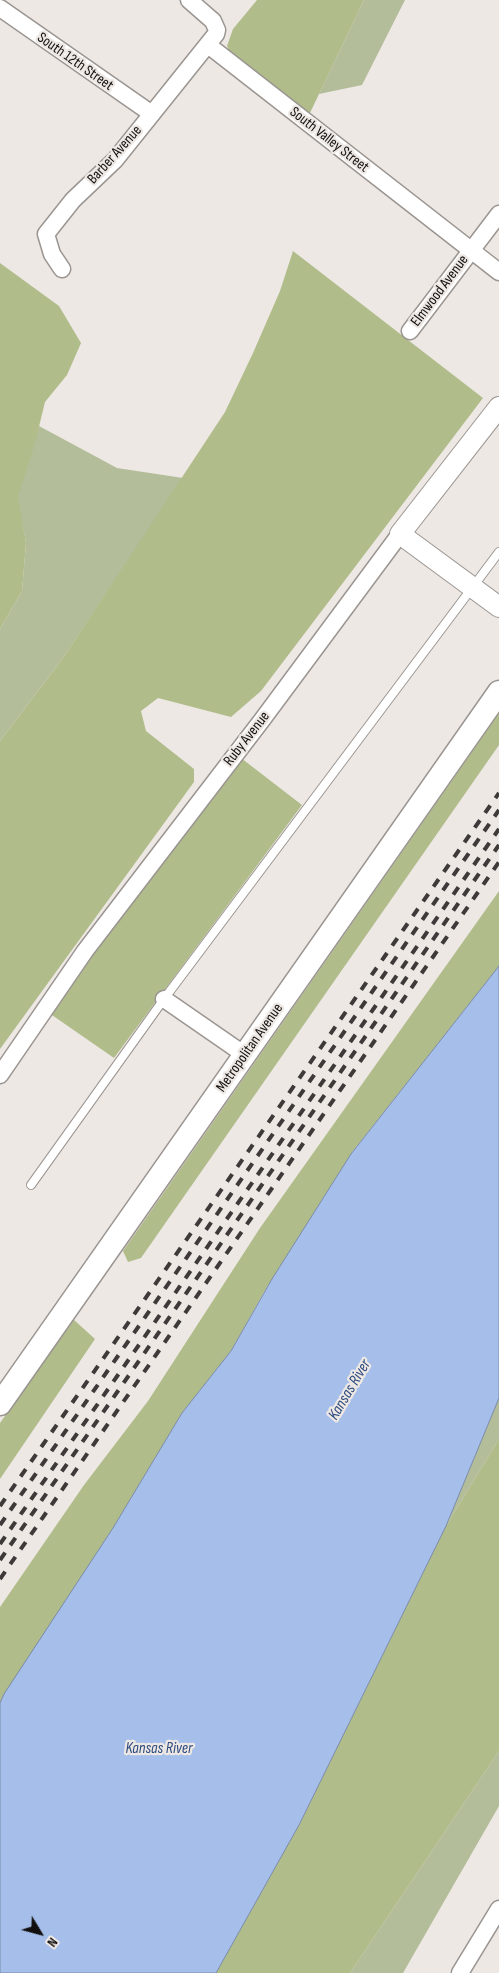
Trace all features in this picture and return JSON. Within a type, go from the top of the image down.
[{"type":"main road","name":"Metropolitan Avenue","points":[[0,1404],[499,692]]},
{"type":"street","points":[[188,0],[216,24],[216,34],[208,45]]},
{"type":"street","name":"South 12th Street","points":[[0,8],[152,114]]},
{"type":"street","name":"Barber Avenue","points":[[62,269],[52,254],[46,234],[73,200],[115,160],[208,45]]},
{"type":"street","name":"South Valley Street","points":[[208,45],[499,272]]},
{"type":"street","name":"Elmwood Avenue","points":[[410,331],[499,214]]},
{"type":"street","name":"Ruby Avenue","points":[[0,1075],[85,951],[262,720],[400,534],[499,408]]},
{"type":"street","points":[[400,534],[499,606]]},
{"type":"street","points":[[164,1000],[245,1055]]},
{"type":"street","points":[[460,1973],[499,1909]]},
{"type":"lane","points":[[31,1185],[164,1000],[499,552]]},
{"type":"green space","points":[[257,0],[364,0],[309,115],[229,50],[227,46],[233,29]]},
{"type":"green space","points":[[364,0],[405,0],[362,85],[319,94]]},
{"type":"green space","points":[[293,251],[483,398],[261,691],[231,717],[158,698],[141,711],[146,731],[194,769],[194,782],[0,1049],[0,741],[63,658],[225,412],[280,291]]},
{"type":"green space","points":[[0,263],[59,306],[81,343],[67,375],[45,402],[35,443],[18,496],[26,543],[22,591],[0,629]]},
{"type":"green space","points":[[39,426],[117,468],[183,478],[63,658],[0,741],[0,629],[22,591],[26,543],[17,496]]},
{"type":"green space","points":[[499,713],[499,745],[141,1258],[128,1262],[123,1251]]},
{"type":"green space","points":[[241,758],[302,805],[114,1058],[49,1013]]},
{"type":"green space","points":[[499,891],[499,966],[353,1151],[264,1292],[231,1351],[182,1413],[113,1528],[0,1703],[0,1607],[84,1485],[148,1401],[260,1228]]},
{"type":"green space","points":[[73,1319],[95,1339],[0,1479],[0,1423]]},
{"type":"green space","points":[[499,1398],[499,1439],[446,1526]]},
{"type":"green space","points":[[499,1439],[499,1751],[350,1973],[216,1973],[299,1825],[446,1526]]},
{"type":"green space","points":[[499,1751],[499,1806],[403,1973],[350,1973]]},
{"type":"water","name":"Kansas River","points":[[499,966],[499,1398],[446,1526],[299,1825],[216,1973],[0,1973],[0,1703],[4,1694],[113,1528],[182,1413],[231,1351],[272,1279],[351,1154]]},
{"type":"railway","points":[[0,1506],[499,793]]},
{"type":"railway","points":[[0,1525],[499,810]]},
{"type":"railway","points":[[0,1544],[499,829]]},
{"type":"railway","points":[[0,1560],[499,845]]},
{"type":"railway","points":[[0,1579],[499,862]]}]
